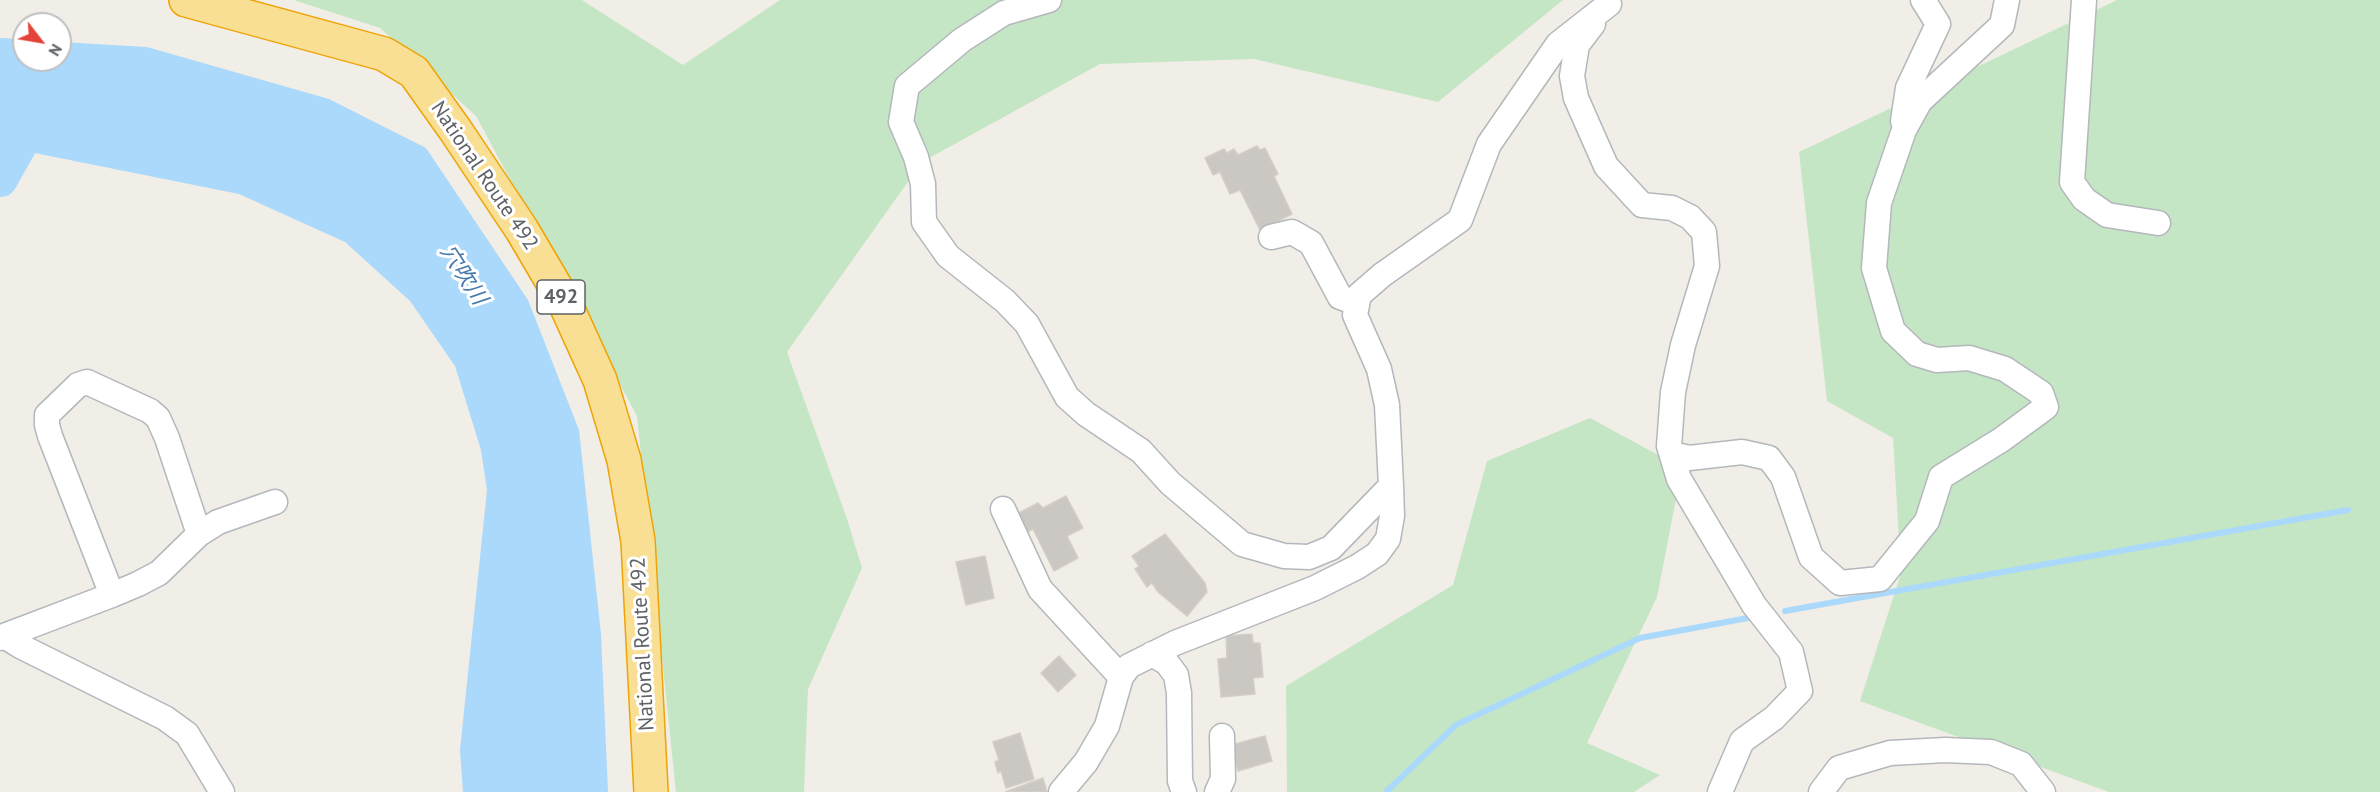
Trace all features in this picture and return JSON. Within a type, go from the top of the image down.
[{"type":"highway","name":"National Route 492","points":[[186,0],[384,54],[414,72],[515,220],[559,294],[600,380],[624,459],[638,541],[651,792]]},
{"type":"street","points":[[1049,0],[1004,13],[962,40],[907,86],[901,122],[916,157],[923,184],[924,222],[948,256],[1005,301],[1027,324],[1067,397],[1086,414],[1141,452],[1170,483],[1242,544],[1284,556],[1309,557],[1331,548],[1391,486]]},
{"type":"street","points":[[1899,144],[1908,88],[1938,24],[1923,0]]},
{"type":"street","points":[[1672,454],[1689,458],[1742,452],[1768,458],[1782,477],[1811,557],[1840,584],[1880,579],[1928,522],[1941,477],[2001,440],[2046,407],[2041,393],[2005,369],[1969,358],[1937,360],[1917,354],[1893,331],[1874,268],[1880,203],[1904,130],[1920,101],[2002,25],[2007,0]]},
{"type":"street","points":[[2084,0],[2072,182],[2084,199],[2107,215],[2158,223]]},
{"type":"street","points":[[1061,792],[1086,762],[1107,726],[1121,677],[1129,666],[1228,621],[1315,588],[1377,554],[1388,539],[1392,516],[1387,405],[1379,369],[1356,315],[1359,295],[1382,275],[1460,220],[1489,144],[1558,44],[1611,2]]},
{"type":"street","points":[[1611,2],[1577,45],[1572,76],[1576,98],[1606,166],[1642,204],[1672,208],[1690,217],[1704,232],[1707,266],[1683,345],[1673,392],[1669,446],[1679,479],[1754,605],[1791,652],[1800,690],[1774,718],[1742,741],[1719,791]]},
{"type":"street","points":[[1271,237],[1293,232],[1311,243],[1340,297],[1357,303]]},
{"type":"street","points":[[112,595],[47,425],[47,415],[78,385],[87,382],[150,411],[158,418],[167,438],[199,534]]},
{"type":"street","points":[[2,637],[112,595],[159,573],[199,534],[218,522],[275,502]]},
{"type":"street","points":[[1003,509],[1040,589],[1121,677]]},
{"type":"street","points":[[2,637],[165,718],[187,734],[222,792]]},
{"type":"street","points":[[1152,654],[1167,663],[1176,675],[1179,693],[1180,781],[1184,792]]},
{"type":"street","points":[[1217,792],[1223,779],[1222,736]]},
{"type":"street","points":[[1821,792],[1839,768],[1890,753],[1945,750],[1991,752],[2021,764],[2043,792]]},
{"type":"green space","points":[[294,0],[582,0],[683,65],[780,0],[1563,0],[1438,102],[1254,59],[1100,64],[922,162],[787,352],[847,519],[862,568],[808,689],[804,792],[676,792],[637,416],[476,116],[380,28]]},
{"type":"green space","points":[[2117,0],[2380,0],[2380,792],[2109,792],[1860,701],[1901,573],[1893,438],[1827,401],[1799,152]]},
{"type":"green space","points":[[1590,418],[1682,468],[1657,597],[1587,743],[1660,775],[1634,792],[1287,792],[1286,686],[1453,585],[1487,461]]},
{"type":"water","name":"穴吹川","points":[[0,38],[12,38],[12,72],[72,72],[72,43],[147,47],[329,99],[426,148],[528,300],[579,430],[601,634],[608,792],[463,792],[460,750],[487,490],[481,450],[455,366],[410,301],[345,242],[239,194],[0,146]]},
{"type":"building","points":[[1257,146],[1260,150],[1265,148],[1278,174],[1274,176],[1292,214],[1260,230],[1240,190],[1230,194],[1220,172],[1213,175],[1205,158],[1224,149],[1227,153],[1234,149],[1238,155]]},
{"type":"building","points":[[1066,496],[1083,528],[1067,536],[1078,558],[1054,571],[1033,529],[1024,534],[1015,515],[1038,503],[1043,508]]},
{"type":"building","points":[[1165,534],[1205,583],[1207,592],[1187,616],[1158,592],[1152,583],[1147,587],[1135,569],[1139,566],[1132,556]]},
{"type":"building","points":[[985,556],[994,598],[966,605],[956,562]]},
{"type":"building","points":[[1252,634],[1253,643],[1260,643],[1263,677],[1253,678],[1255,694],[1221,697],[1218,659],[1227,658],[1226,636]]},
{"type":"building","points":[[1059,656],[1076,675],[1058,692],[1041,673]]},
{"type":"building","points":[[1020,733],[1034,779],[1006,788],[1001,771],[998,773],[995,762],[999,760],[993,742]]},
{"type":"building","points":[[1265,736],[1272,761],[1238,771],[1231,745]]},
{"type":"building","points":[[1043,778],[1047,792],[1005,792]]},
{"type":"waterway","points":[[0,179],[41,106]]},
{"type":"waterway","points":[[1785,611],[2348,510]]},
{"type":"waterway","points":[[1386,792],[1456,725],[1640,638],[1748,618]]}]
